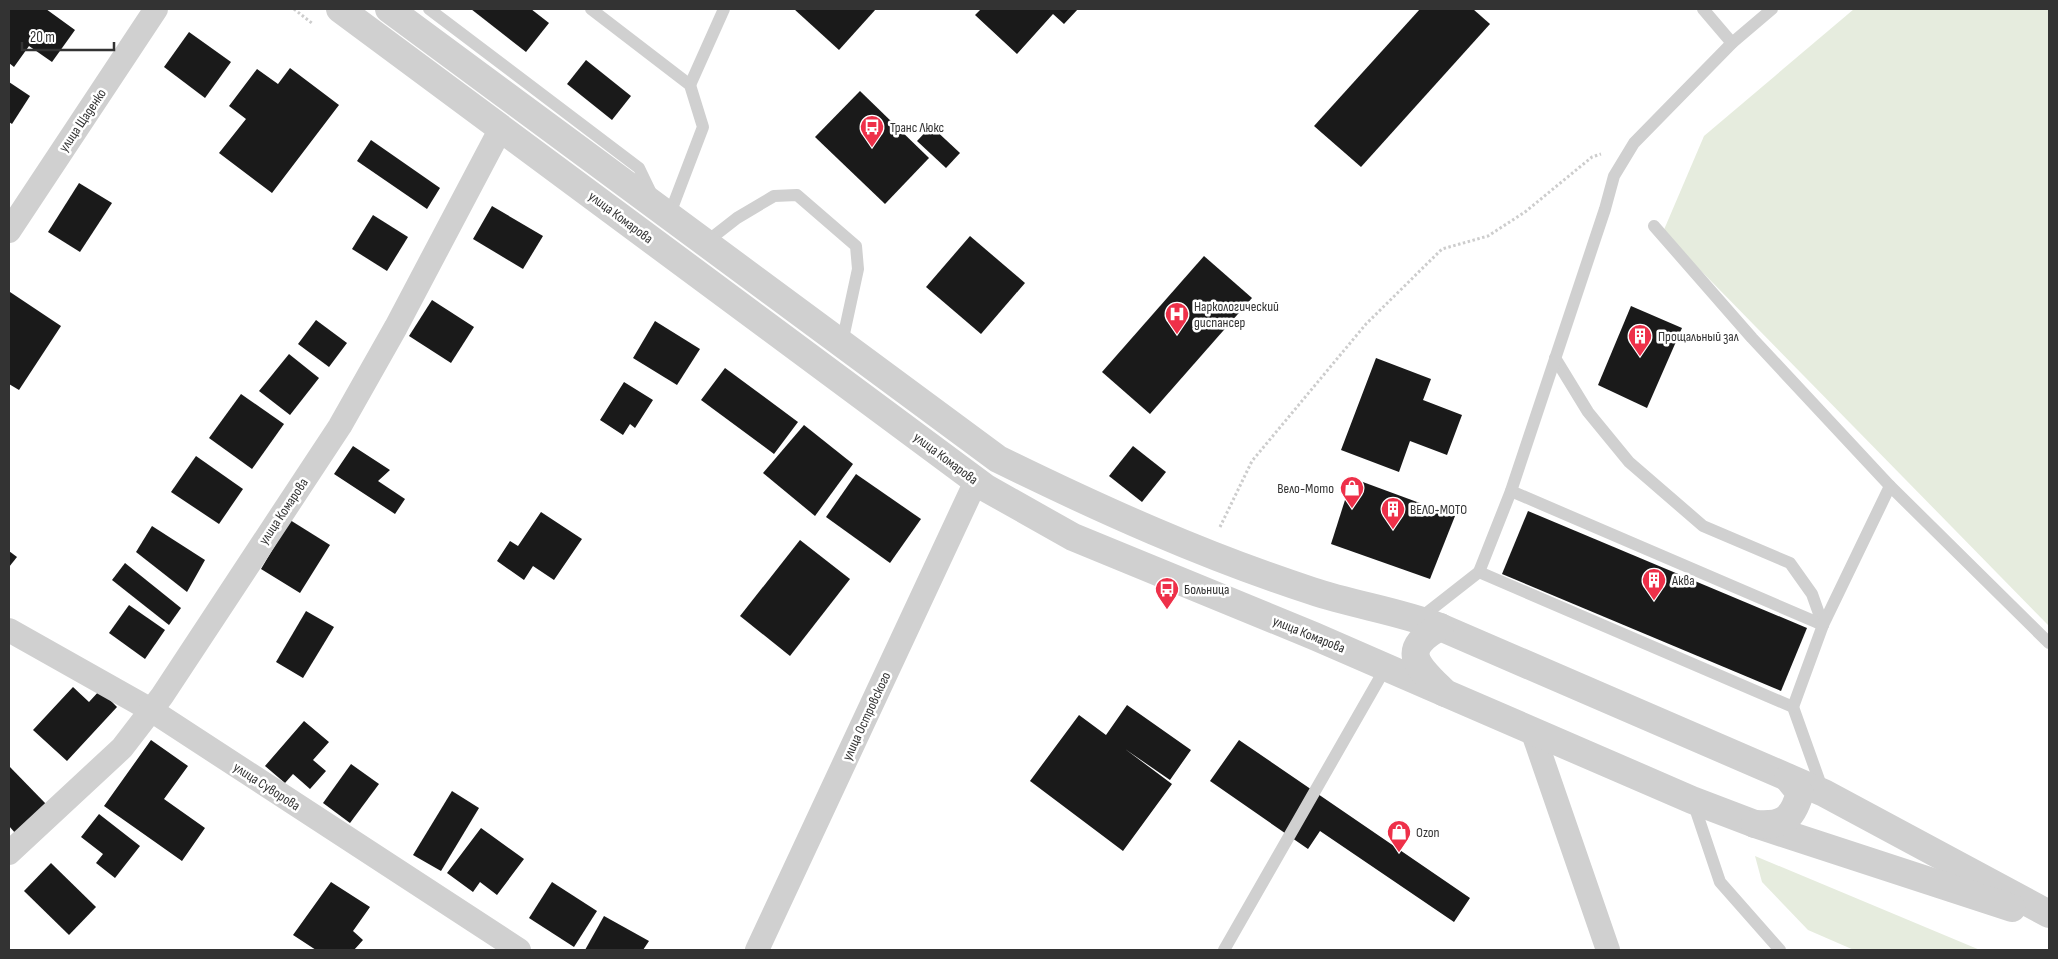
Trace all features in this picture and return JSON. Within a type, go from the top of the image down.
[{"type":"street","name":"улица Щаденко","points":[[9,231],[156,9]]},
{"type":"street","name":"улица Комарова","points":[[340,9],[976,481],[1073,537],[1386,667],[1692,800],[1754,824],[2049,920]]},
{"type":"street","name":"улица Комарова","points":[[389,9],[998,459],[1082,500],[1197,549],[1313,591],[1429,623],[1824,793],[2049,914]]},
{"type":"street","name":"улица Комарова","points":[[9,853],[122,748],[151,710],[340,426],[396,327],[502,128]]},
{"type":"street","name":"улица Островского","points":[[757,950],[976,481]]},
{"type":"street","points":[[1429,623],[1427,634],[1418,645],[1415,654],[1419,668],[1445,693]]},
{"type":"street","name":"улица Суворова","points":[[9,630],[151,710],[519,950]]},
{"type":"street","points":[[1532,730],[1608,950]]},
{"type":"street","points":[[1754,824],[1773,826],[1786,818],[1795,809],[1800,792],[1788,778]]},
{"type":"lane","points":[[429,9],[639,168],[664,212]]},
{"type":"lane","points":[[591,9],[690,85],[703,127],[664,212]]},
{"type":"lane","points":[[690,85],[724,9]]},
{"type":"lane","points":[[1703,9],[1732,43]]},
{"type":"lane","points":[[1429,623],[1479,572],[1511,491],[1605,209],[1614,176],[1634,143],[1732,43],[1772,9]]},
{"type":"lane","points":[[705,243],[737,218],[774,196],[797,196],[856,246],[858,269],[842,343]]},
{"type":"lane","points":[[1654,226],[1752,338],[1890,486],[2049,643]]},
{"type":"lane","points":[[1555,358],[1588,412],[1629,462],[1703,526],[1790,563],[1812,594],[1823,625]]},
{"type":"lane","points":[[1824,793],[1793,707],[1823,625],[1890,486]]},
{"type":"lane","points":[[1511,491],[1823,625]]},
{"type":"lane","points":[[1479,572],[1793,707]]},
{"type":"lane","points":[[1224,950],[1386,667]]},
{"type":"lane","points":[[1692,800],[1720,882],[1780,950]]},
{"type":"path","points":[[1220,527],[1252,461],[1366,324],[1442,249],[1488,236],[1525,212],[1592,157],[1634,143]]},
{"type":"shaded area","points":[[1854,9],[2049,9],[2049,626],[1663,232],[1704,136]]},
{"type":"shaded area","points":[[1755,856],[1980,950],[1854,950],[1808,930],[1762,882]]},
{"type":"building","points":[[9,9],[46,9],[75,30],[52,62],[29,46],[14,67],[9,63]]},
{"type":"building","points":[[471,9],[531,9],[549,23],[526,52]]},
{"type":"building","points":[[794,9],[876,9],[839,50]]},
{"type":"building","points":[[981,9],[1078,9],[1064,24],[1053,14],[1017,54],[975,15]]},
{"type":"building","points":[[1420,9],[1473,9],[1490,24],[1361,167],[1314,126]]},
{"type":"building","points":[[189,32],[231,62],[205,98],[164,67]]},
{"type":"building","points":[[586,60],[631,96],[612,120],[567,84]]},
{"type":"building","points":[[290,68],[339,105],[272,193],[219,153],[246,119],[229,106],[257,69],[278,84]]},
{"type":"building","points":[[9,82],[30,96],[12,124],[9,122]]},
{"type":"building","name":"Транс Люкс","points":[[860,91],[929,158],[885,204],[815,137]]},
{"type":"building","points":[[931,126],[960,153],[946,168],[917,141]]},
{"type":"building","points":[[371,140],[440,188],[427,209],[357,161]]},
{"type":"building","points":[[79,183],[112,203],[80,252],[48,232]]},
{"type":"building","points":[[492,206],[543,236],[523,269],[473,239]]},
{"type":"building","points":[[373,215],[408,237],[387,271],[352,249]]},
{"type":"building","points":[[970,236],[1025,283],[981,334],[926,287]]},
{"type":"building","name":"Наркологический диспансер","points":[[1204,256],[1252,298],[1150,414],[1102,372]]},
{"type":"building","points":[[10,292],[61,326],[19,390],[9,384]]},
{"type":"building","points":[[432,300],[474,327],[451,363],[409,336]]},
{"type":"building","name":"Прощальный зал","points":[[1631,306],[1682,328],[1647,408],[1598,385]]},
{"type":"building","points":[[316,320],[347,343],[329,367],[298,344]]},
{"type":"building","points":[[655,321],[700,349],[677,385],[633,358]]},
{"type":"building","points":[[289,354],[319,378],[290,415],[259,391]]},
{"type":"building","points":[[1376,358],[1431,379],[1423,400],[1462,415],[1447,455],[1410,441],[1399,472],[1341,450]]},
{"type":"building","points":[[725,368],[798,422],[774,454],[701,400]]},
{"type":"building","points":[[624,382],[653,400],[635,428],[630,424],[623,435],[600,420]]},
{"type":"building","points":[[241,394],[284,424],[252,469],[209,438]]},
{"type":"building","points":[[804,425],[853,464],[815,516],[763,473]]},
{"type":"building","points":[[353,446],[390,470],[378,481],[405,499],[395,514],[334,474]]},
{"type":"building","points":[[1133,446],[1166,472],[1142,502],[1109,476]]},
{"type":"building","points":[[196,456],[243,489],[219,524],[171,492]]},
{"type":"building","points":[[856,474],[921,519],[890,563],[826,517]]},
{"type":"building","name":"ВЕЛО-МОТО","points":[[1352,478],[1455,516],[1430,579],[1331,544]]},
{"type":"building","name":"Аква","points":[[1528,511],[1807,628],[1781,691],[1502,574]]},
{"type":"building","points":[[541,512],[582,539],[554,580],[533,566],[524,580],[497,561],[510,541],[518,546]]},
{"type":"building","points":[[290,520],[330,545],[300,593],[261,569]]},
{"type":"building","points":[[152,526],[205,560],[187,592],[136,552]]},
{"type":"building","points":[[800,540],[850,579],[790,656],[740,616]]},
{"type":"building","points":[[9,551],[17,557],[9,567]]},
{"type":"building","points":[[125,563],[181,608],[169,625],[112,580]]},
{"type":"building","points":[[129,605],[165,630],[145,659],[109,633]]},
{"type":"building","points":[[306,611],[334,627],[303,678],[276,662]]},
{"type":"building","points":[[73,687],[89,702],[100,690],[117,707],[67,761],[33,730]]},
{"type":"building","points":[[1127,705],[1191,750],[1170,780],[1125,749],[1172,784],[1123,851],[1030,781],[1079,715],[1106,735]]},
{"type":"building","points":[[304,721],[329,742],[313,760],[326,771],[310,789],[293,774],[285,783],[265,766]]},
{"type":"building","points":[[151,740],[188,766],[164,799],[205,828],[182,861],[104,806]]},
{"type":"building","points":[[1239,740],[1470,898],[1454,922],[1320,831],[1308,849],[1210,781]]},
{"type":"building","points":[[351,764],[379,784],[350,823],[323,803]]},
{"type":"building","points":[[9,766],[46,804],[16,834],[9,826]]},
{"type":"building","points":[[452,791],[479,808],[441,871],[413,855]]},
{"type":"building","points":[[99,814],[140,846],[115,878],[96,863],[103,854],[81,837]]},
{"type":"building","points":[[481,828],[524,859],[497,895],[480,882],[473,892],[447,873]]},
{"type":"building","points":[[51,863],[96,907],[69,935],[24,891]]},
{"type":"building","points":[[331,882],[370,907],[353,931],[363,940],[354,950],[316,950],[293,935]]},
{"type":"building","points":[[552,882],[597,911],[574,947],[529,918]]},
{"type":"building","points":[[604,916],[649,941],[643,950],[585,950]]},
{"type":"place","name":"Транс Люкс","points":[[872,148]]},
{"type":"place","name":"Наркологический диспансер","points":[[1177,335]]},
{"type":"place","name":"Прощальный зал","points":[[1640,357]]},
{"type":"place","name":"Вело-Мото","points":[[1352,509]]},
{"type":"place","name":"ВЕЛО-МОТО","points":[[1393,530]]},
{"type":"place","name":"Аква","points":[[1654,601]]},
{"type":"place","name":"Больница","points":[[1167,610]]},
{"type":"place","name":"Ozon","points":[[1399,853]]}]
